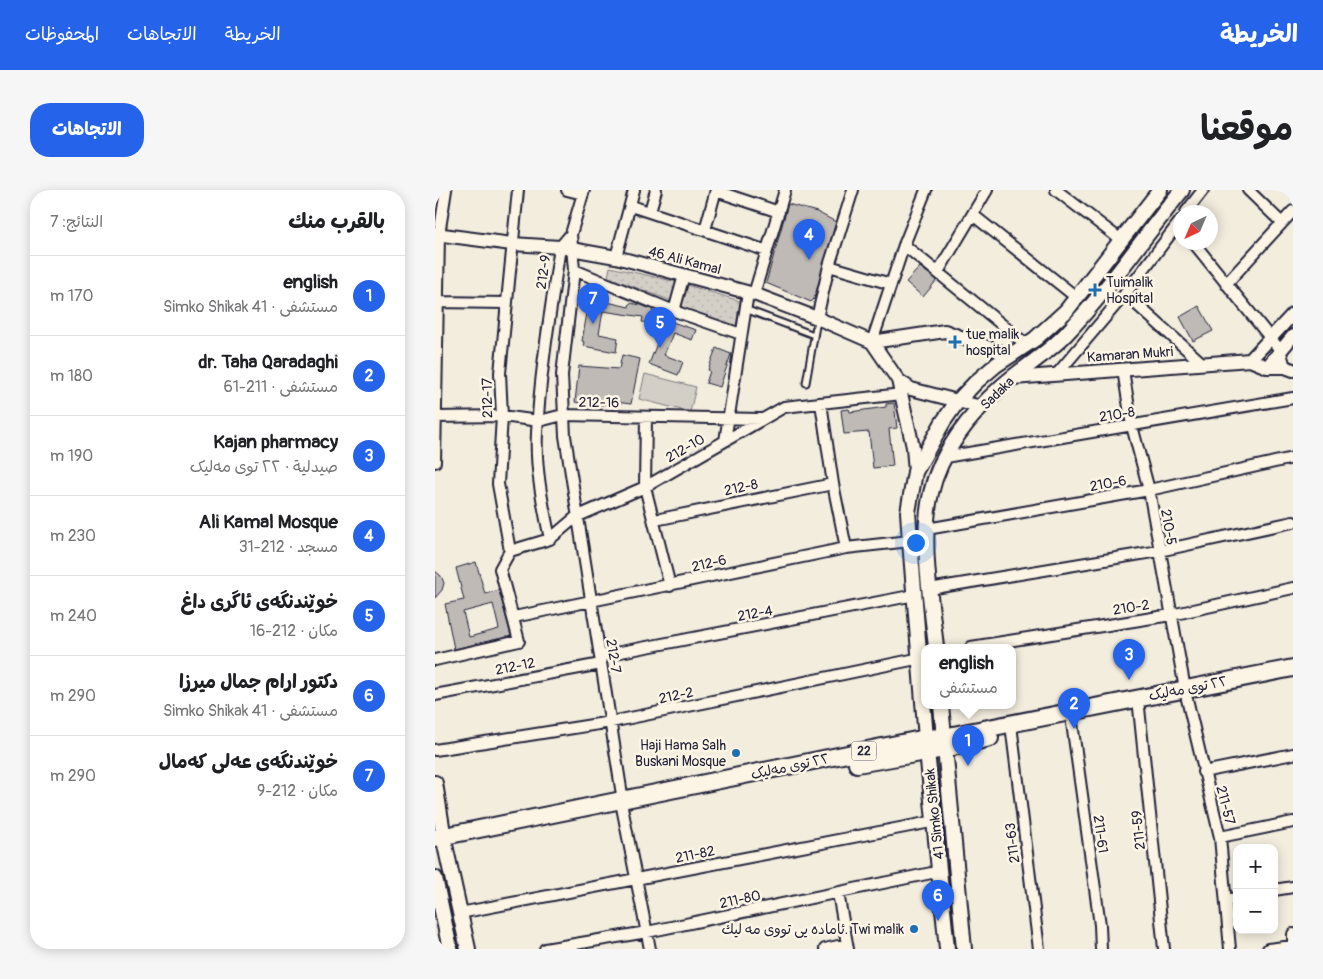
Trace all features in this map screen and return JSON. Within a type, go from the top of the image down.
[{"type":"main road","name":"Sadaka","points":[[910,541],[908,512],[915,472],[943,422],[957,402],[983,376],[1053,324],[1160,190]]},
{"type":"main road","name":"Sadaka","points":[[936,644],[929,589],[927,529],[931,493],[954,440],[981,408],[1013,378],[1065,335],[1091,306],[1182,190]]},
{"type":"main road","name":"41 Simko Shikak","points":[[910,541],[921,658]]},
{"type":"main road","name":"٢٢ توی مەلیک","points":[[944,743],[1186,694],[1293,668]]},
{"type":"main road","name":"٢٢ توی مەلیک","points":[[440,841],[927,745],[1072,722],[1139,708],[1186,694],[1293,678]]},
{"type":"main road","name":"41 Simko Shikak","points":[[925,709],[947,949]]},
{"type":"main road","points":[[941,709],[944,743]]},
{"type":"main road","name":"41 Simko Shikak","points":[[944,743],[964,949]]},
{"type":"main road","points":[[435,783],[440,841],[468,949]]},
{"type":"main road","points":[[435,878],[441,931],[450,949]]},
{"type":"street","points":[[435,462],[437,234],[446,190]]},
{"type":"street","name":"212-17","points":[[510,551],[498,484],[502,416],[500,373],[518,190]]},
{"type":"street","points":[[567,190],[583,192]]},
{"type":"street","points":[[616,257],[631,206],[633,190]]},
{"type":"street","points":[[650,211],[656,190]]},
{"type":"street","points":[[725,441],[745,309],[767,251],[785,190]]},
{"type":"street","points":[[817,318],[829,266],[853,190]]},
{"type":"street","points":[[871,342],[904,244],[926,190]]},
{"type":"street","points":[[938,272],[987,190]]},
{"type":"street","points":[[1056,190],[1121,240]]},
{"type":"street","points":[[1191,205],[1203,190]]},
{"type":"street","points":[[1248,190],[1282,223]]},
{"type":"street","points":[[705,230],[716,191],[779,212]]},
{"type":"street","name":"212-9","points":[[550,539],[538,469],[540,386],[567,248],[583,192]]},
{"type":"street","points":[[1170,205],[1173,211]]},
{"type":"street","points":[[631,206],[767,251]]},
{"type":"street","points":[[1226,284],[1293,211]]},
{"type":"street","points":[[973,215],[1076,297]]},
{"type":"street","points":[[1057,374],[1125,294],[1173,233]]},
{"type":"street","name":"46 Ali Kamal","points":[[437,234],[512,244],[567,248],[616,257],[751,293],[817,318],[871,342]]},
{"type":"street","points":[[904,244],[1027,345]]},
{"type":"street","name":"212-9","points":[[567,248],[574,270],[562,375],[563,415],[576,517]]},
{"type":"street","points":[[1199,250],[1271,338],[1280,350],[1289,369]]},
{"type":"street","points":[[829,266],[891,284]]},
{"type":"street","points":[[574,270],[674,311],[741,334]]},
{"type":"street","points":[[674,311],[684,274]]},
{"type":"street","points":[[1125,294],[1203,364]]},
{"type":"street","points":[[436,302],[506,302]]},
{"type":"street","points":[[1250,360],[1293,314]]},
{"type":"street","points":[[871,342],[945,330],[1011,356]]},
{"type":"street","points":[[1267,367],[1293,336]]},
{"type":"street","points":[[871,342],[898,380],[913,447],[915,472]]},
{"type":"street","name":"Kamaran Mukri","points":[[1013,378],[1250,360],[1267,367]]},
{"type":"street","points":[[1267,367],[1289,369]]},
{"type":"street","name":"210-5","points":[[1123,370],[1132,426],[1149,490],[1186,694]]},
{"type":"street","points":[[898,380],[911,389],[981,408]]},
{"type":"street","name":"212-10","points":[[510,551],[550,539],[576,517],[645,486],[784,407],[902,394]]},
{"type":"street","name":"210-8","points":[[945,457],[1293,398]]},
{"type":"street","points":[[821,403],[845,548]]},
{"type":"street","name":"212-16","points":[[436,417],[502,416],[539,421],[563,415],[763,419]]},
{"type":"street","points":[[647,417],[645,486],[671,586]]},
{"type":"street","name":"210-6","points":[[927,529],[1149,490],[1293,458]]},
{"type":"street","name":"212-8","points":[[655,520],[833,484]]},
{"type":"street","name":"212-7","points":[[576,517],[623,804],[650,949]]},
{"type":"street","points":[[929,589],[1159,551],[1293,522]]},
{"type":"street","name":"212-6","points":[[514,617],[671,586],[845,548],[910,541]]},
{"type":"street","points":[[435,660],[519,642],[501,569],[510,551]]},
{"type":"street","name":"210-2","points":[[990,644],[1171,615],[1293,588]]},
{"type":"street","name":"212-4","points":[[600,660],[915,595]]},
{"type":"street","name":"212-2","points":[[435,750],[611,722],[921,658]]},
{"type":"street","name":"212-12","points":[[435,695],[600,660]]},
{"type":"street","name":"211-57","points":[[1186,694],[1203,772],[1220,837],[1230,949]]},
{"type":"street","name":"211-59","points":[[1139,708],[1164,949]]},
{"type":"street","name":"211-61","points":[[1072,722],[1100,925],[1101,949]]},
{"type":"street","name":"211-63","points":[[1012,733],[1039,949]]},
{"type":"street","points":[[1203,772],[1293,754]]},
{"type":"street","name":"211-82","points":[[460,913],[936,821]]},
{"type":"street","points":[[1220,837],[1293,822]]},
{"type":"street","name":"211-80","points":[[545,949],[647,932],[941,871]]},
{"type":"street","points":[[1278,889],[1293,887]]},
{"type":"street","points":[[825,949],[848,947],[837,893]]},
{"type":"street","points":[[1226,900],[1233,899]]},
{"type":"street","points":[[1268,949],[1293,946],[1292,934]]},
{"type":"lane","points":[[745,309],[814,335]]},
{"type":"lane","points":[[806,384],[817,318]]},
{"type":"shaded area","points":[[610,267],[677,282],[672,301],[608,277]]},
{"type":"shaded area","points":[[687,285],[740,301],[736,326],[680,307]]},
{"type":"shaded area","points":[[645,374],[696,387],[690,412],[639,399]]},
{"type":"building","points":[[788,204],[817,212],[836,222],[814,299],[811,302],[766,283]]},
{"type":"building","points":[[920,267],[937,280],[923,297],[906,282]]},
{"type":"building","points":[[594,299],[629,307],[630,303],[641,305],[653,310],[651,323],[642,322],[643,317],[603,311],[599,334],[618,338],[616,352],[583,346],[584,342],[582,341],[587,313],[591,313]]},
{"type":"building","points":[[1199,306],[1213,331],[1193,341],[1180,317]]},
{"type":"building","points":[[666,320],[696,330],[692,340],[673,333],[664,355],[683,362],[678,375],[649,364]]},
{"type":"building","points":[[716,348],[731,354],[720,387],[706,383],[710,371],[708,370]]},
{"type":"building","points":[[622,355],[640,359],[631,404],[608,401],[608,404],[592,406],[575,402],[579,366],[619,369]]},
{"type":"building","points":[[894,403],[897,428],[889,429],[893,466],[873,468],[869,432],[844,434],[841,410],[849,409],[850,412],[886,407],[886,404]]},
{"type":"building","points":[[476,562],[485,594],[499,590],[511,636],[454,649],[445,604],[464,600],[456,568]],"holes":[[[493,604],[499,629],[469,637],[463,612]]]},
{"type":"building","points":[[435,571],[441,576],[444,583],[442,590],[435,598]]},
{"type":"place","name":"Ali Kamal Mosque","points":[[809,260]]},
{"type":"place","name":"Tuimalik Hospital","points":[[1095,290]]},
{"type":"place","name":"خوێندنگەی عەلی کەمال","points":[[593,324]]},
{"type":"place","name":"tue malik hospital","points":[[955,342]]},
{"type":"place","name":"خوێندنگەی ئاگری داغ","points":[[660,348]]},
{"type":"place","name":"Kajan pharmacy","points":[[1129,680]]},
{"type":"place","name":"dr. Taha Qaradaghi","points":[[1074,729]]},
{"type":"place","name":"Haji Hama Salh Buskani Mosque","points":[[736,753]]},
{"type":"place","name":"english","points":[[968,766]]},
{"type":"place","name":"دكتور ارام جمال ميرزا","points":[[938,921]]},
{"type":"place","name":"ئاماده يى تووى مه ليك. Twi malik","points":[[914,929]]}]
